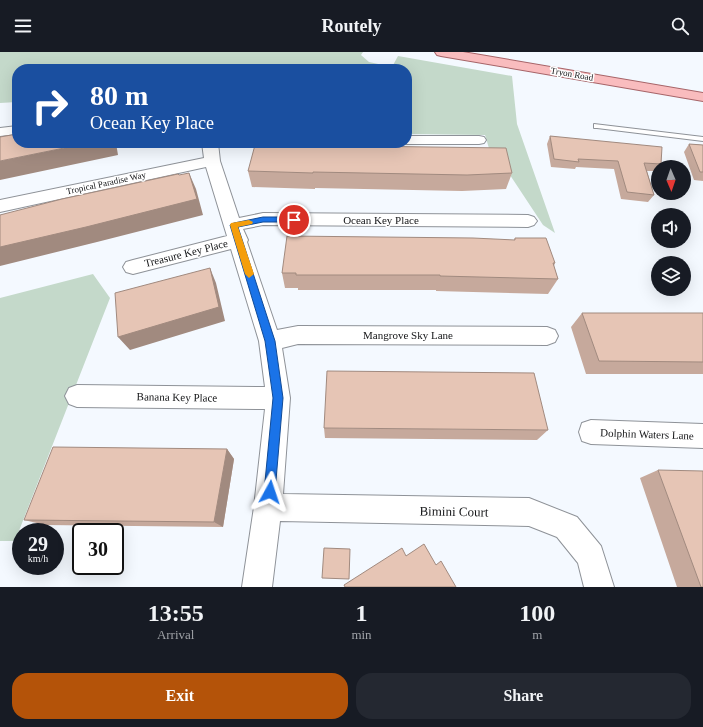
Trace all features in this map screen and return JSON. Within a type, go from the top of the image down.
[{"type":"main road","name":"Tryon Road","points":[[441,52],[703,97]]},
{"type":"street","points":[[0,132],[12,131]]},
{"type":"street","points":[[412,140],[479,140]]},
{"type":"street","points":[[212,148],[236,233],[270,341],[278,398],[268,507],[257,587]]},
{"type":"street","name":"Tropical Paradise Way","points":[[0,206],[212,148]]},
{"type":"street","name":"Ocean Key Place","points":[[236,233],[263,219],[528,221]]},
{"type":"street","name":"Treasure Key Place","points":[[133,267],[236,233]]},
{"type":"street","name":"Mangrove Sky Lane","points":[[270,341],[298,335],[547,336]]},
{"type":"street","name":"Banana Key Place","points":[[77,396],[278,398]]},
{"type":"street","name":"Dolphin Waters Lane","points":[[591,432],[703,436]]},
{"type":"street","name":"Bimini Court","points":[[268,507],[528,512],[567,527],[591,556],[599,587]]},
{"type":"lane","points":[[597,126],[703,139]]},
{"type":"green space","points":[[0,52],[363,52],[361,55],[369,62],[378,64],[12,64],[12,102],[0,103]]},
{"type":"green space","points":[[398,56],[512,76],[517,124],[555,233],[543,225],[504,166],[491,155],[485,135],[412,134],[412,64],[394,64]]},
{"type":"green space","points":[[93,274],[110,298],[22,523],[12,523],[12,541],[0,541],[0,298]]},
{"type":"building","points":[[12,135],[12,148],[64,148],[0,161],[0,137]]},
{"type":"building","points":[[550,136],[662,147],[661,160],[651,160],[651,163],[644,163],[651,185],[651,195],[627,192],[618,161],[578,159],[579,162],[554,159]]},
{"type":"building","points":[[689,144],[703,145],[703,172],[700,172]]},
{"type":"building","points":[[412,147],[506,148],[512,173],[467,175],[248,171],[254,148]]},
{"type":"building","points":[[189,173],[197,199],[0,247],[0,215],[62,199],[178,174]]},
{"type":"building","points":[[287,236],[473,238],[515,240],[515,238],[546,238],[555,263],[553,263],[558,279],[440,275],[296,275],[296,273],[282,273]]},
{"type":"building","points":[[210,268],[219,307],[118,337],[115,293]]},
{"type":"building","points":[[582,313],[703,313],[703,362],[599,361]]},
{"type":"building","points":[[327,371],[534,373],[548,430],[324,428]]},
{"type":"building","points":[[53,447],[227,449],[214,522],[24,520]]},
{"type":"building","points":[[658,470],[703,471],[703,587],[701,587]]},
{"type":"building","points":[[424,544],[436,565],[441,561],[456,587],[345,587],[344,585],[402,548],[406,556]]},
{"type":"building","points":[[324,548],[350,549],[349,579],[322,578]]},
{"type":"slow traffic","points":[[249,222],[234,225],[249,274]]},
{"type":"route","points":[[270,492],[278,398],[270,341],[234,225],[263,219],[294,220]]}]
